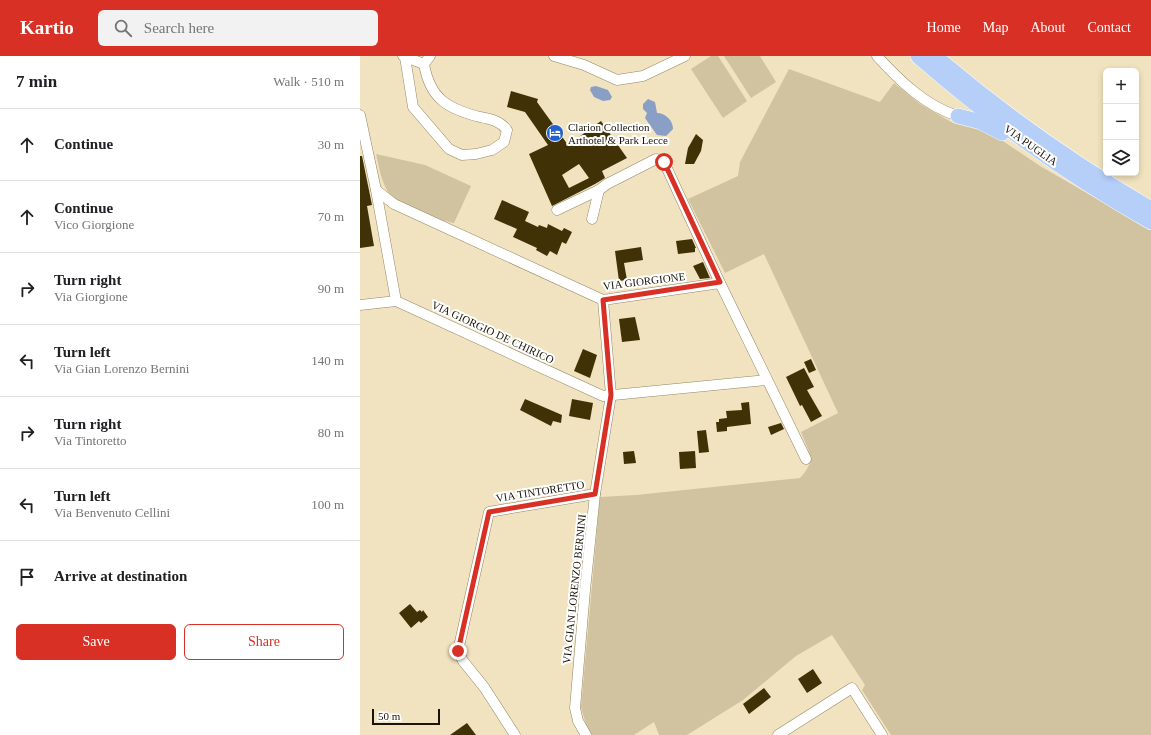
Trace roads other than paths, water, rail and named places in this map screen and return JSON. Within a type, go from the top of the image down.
[{"type":"highway","name":"VIA PUGLIA","points":[[918,56],[993,118],[1115,202],[1151,222]]},
{"type":"highway","name":"VIA PUGLIA","points":[[936,56],[1032,133],[1076,164],[1151,209]]},
{"type":"highway","points":[[958,116],[981,122],[1056,168],[1070,172]]},
{"type":"street","points":[[404,56],[427,60],[427,79],[434,94],[445,104],[461,112],[501,123],[507,130],[504,142],[492,150],[476,154],[462,155],[449,149],[413,107],[404,56]]},
{"type":"street","points":[[554,56],[584,65],[617,80],[643,76],[685,56]]},
{"type":"street","points":[[877,56],[911,90],[939,108],[958,116]]},
{"type":"street","points":[[360,115],[376,190],[396,300],[360,305]]},
{"type":"street","points":[[557,210],[599,190],[607,184],[656,159],[664,162],[806,460]]},
{"type":"street","name":"VIA GIORGIONE","points":[[376,190],[394,204],[603,300],[720,282]]},
{"type":"street","points":[[592,219],[599,190]]},
{"type":"street","name":"VIA GIORGIO DE CHIRICO","points":[[396,300],[603,396],[767,380]]},
{"type":"street","name":"VIA GIAN LORENZO BERNINI","points":[[586,735],[578,721],[575,708],[595,494],[611,395],[603,300]]},
{"type":"street","name":"VIA TINTORETTO","points":[[515,735],[484,687],[463,661],[458,651],[489,512],[595,494]]},
{"type":"street","points":[[778,735],[852,688],[882,735]]},
{"type":"water","points":[[596,86],[608,90],[612,97],[610,100],[603,101],[594,97],[590,90],[591,87]]},
{"type":"water","points":[[648,99],[655,102],[657,113],[666,116],[672,123],[673,129],[666,136],[657,135],[645,118],[647,113],[643,109],[643,104]]},
{"type":"place","name":"Clarion Collection Arthotel & Park Lecce","points":[[555,133]]}]
